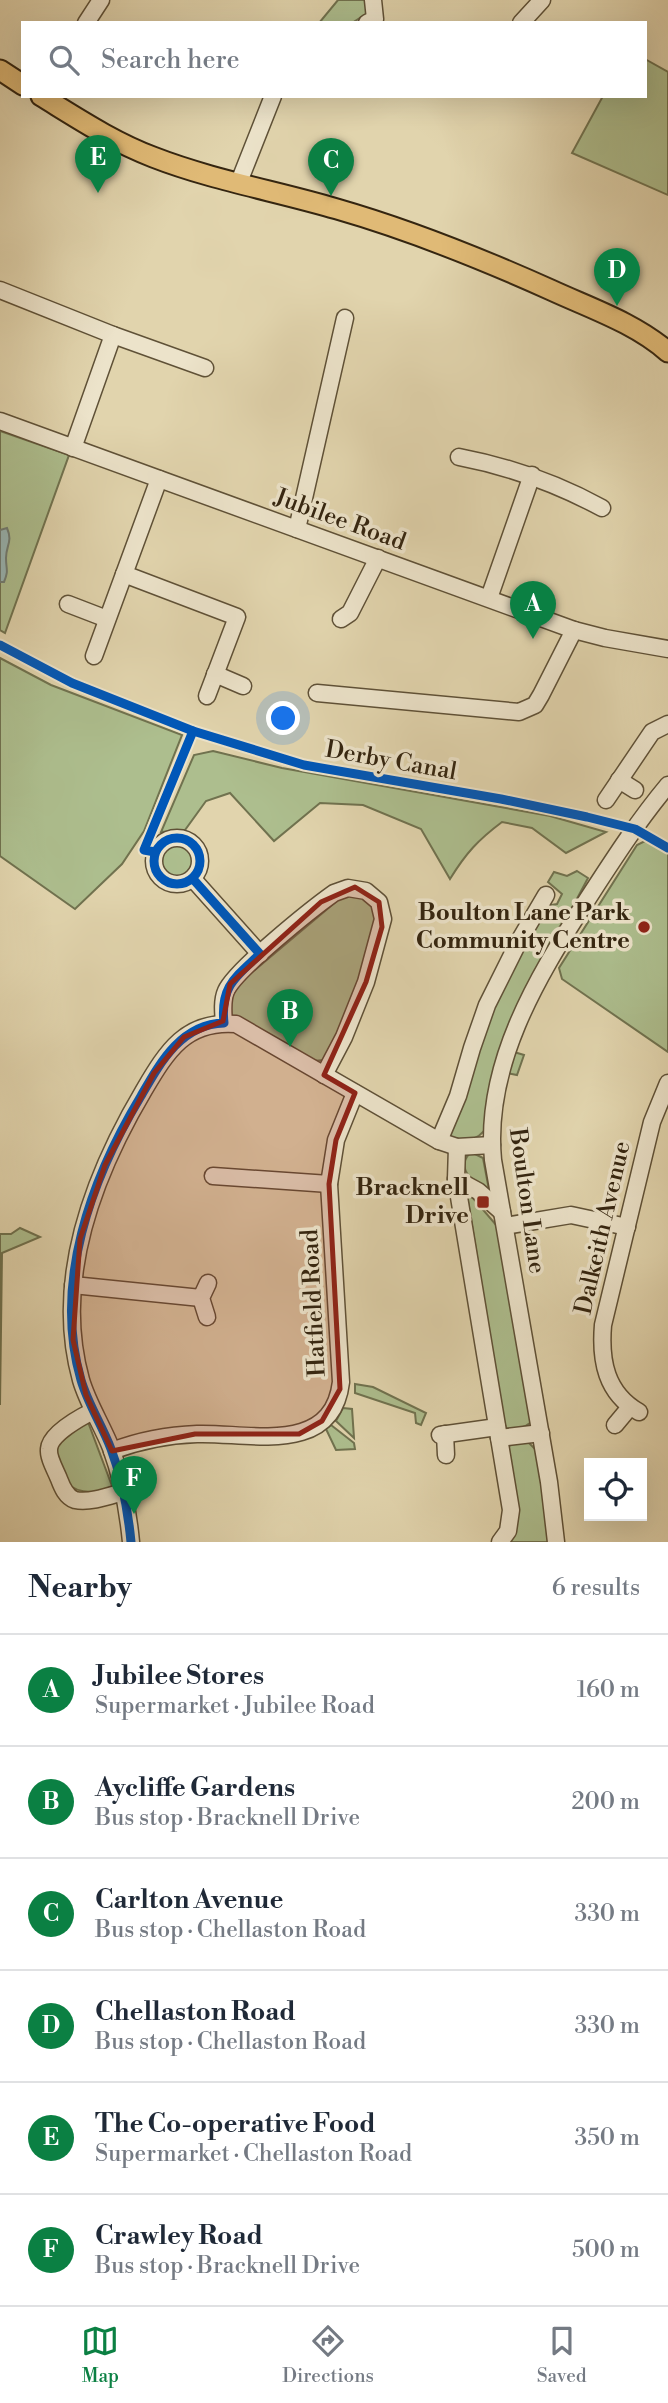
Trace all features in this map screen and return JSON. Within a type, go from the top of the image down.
[{"type":"main road","points":[[0,70],[21,84]]},
{"type":"main road","points":[[44,98],[152,157],[384,223],[527,279],[629,325],[668,352]]},
{"type":"street","points":[[87,21],[101,0]]},
{"type":"street","points":[[373,0],[373,21]]},
{"type":"street","points":[[523,21],[542,0]]},
{"type":"street","points":[[239,183],[272,98]]},
{"type":"street","points":[[0,290],[205,368]]},
{"type":"street","points":[[297,529],[345,318]]},
{"type":"street","points":[[73,447],[113,335]]},
{"type":"street","name":"Jubilee Road","points":[[0,421],[574,630],[668,649]]},
{"type":"street","points":[[459,457],[492,463],[531,475],[565,488],[602,508]]},
{"type":"street","points":[[489,598],[531,475]]},
{"type":"street","points":[[93,656],[159,479]]},
{"type":"street","points":[[341,619],[350,614],[378,558]]},
{"type":"street","points":[[124,574],[237,617],[206,696]]},
{"type":"street","points":[[68,604],[107,619]]},
{"type":"street","points":[[317,693],[519,712],[535,705],[574,630]]},
{"type":"street","points":[[215,674],[243,686]]},
{"type":"street","points":[[606,800],[652,732],[668,724]]},
{"type":"street","points":[[619,780],[635,790]]},
{"type":"street","name":"Boulton Lane","points":[[556,1542],[541,1433],[492,1145],[495,1101],[516,1027],[538,979],[598,882],[668,785]]},
{"type":"street","points":[[193,879],[260,954]]},
{"type":"street","points":[[224,1023],[223,1002],[227,988],[260,954],[321,902],[341,890],[361,889],[370,893],[379,902],[383,912],[382,927],[366,982],[344,1037],[324,1074]]},
{"type":"street","points":[[439,1141],[458,1096],[471,1048],[488,1005],[519,940],[546,895]]},
{"type":"street","points":[[131,1542],[123,1492],[112,1451],[81,1380],[73,1340],[73,1285],[80,1239],[105,1165],[154,1073],[184,1037],[199,1028],[224,1023],[243,1026],[439,1141],[457,1147],[492,1145]]},
{"type":"street","name":"Dalkeith Avenue","points":[[615,1425],[634,1409],[615,1393],[608,1378],[602,1336],[643,1152],[666,1092]]},
{"type":"street","name":"Hatfield Road","points":[[112,1451],[124,1446],[195,1434],[299,1434],[322,1421],[336,1401],[341,1382],[329,1184],[336,1140],[355,1093]]},
{"type":"street","points":[[457,1147],[456,1179],[512,1517],[508,1531],[500,1542]]},
{"type":"street","points":[[213,1175],[329,1184]]},
{"type":"street","points":[[456,1179],[478,1191],[503,1219],[571,1215],[627,1227]]},
{"type":"street","points":[[73,1285],[205,1291],[207,1317]]},
{"type":"street","points":[[93,1411],[79,1418],[55,1437],[48,1451],[68,1496],[77,1500],[123,1492]]},
{"type":"street","points":[[446,1455],[443,1434],[541,1433]]},
{"type":"highlighted area","points":[[355,887],[379,902],[382,927],[366,982],[324,1075],[355,1093],[336,1140],[329,1184],[340,1389],[322,1421],[299,1434],[195,1434],[112,1451],[86,1395],[73,1340],[80,1239],[105,1165],[154,1073],[184,1037],[223,1021],[230,984],[321,902]]},
{"type":"green space","points":[[338,0],[369,0],[369,12],[355,21],[321,21]]},
{"type":"green space","points":[[647,60],[668,72],[668,195],[572,153],[602,98],[647,98]]},
{"type":"green space","points":[[0,431],[69,455],[5,633],[0,630]]},
{"type":"green space","points":[[0,658],[51,685],[182,735],[144,831],[122,864],[75,909],[0,856]]},
{"type":"green space","points":[[213,751],[282,768],[550,816],[606,832],[566,853],[532,828],[502,822],[473,848],[450,879],[421,829],[363,805],[320,803],[274,841],[230,793],[206,801],[185,830],[161,832],[194,755]]},
{"type":"green space","points":[[177,841],[191,847],[197,861],[191,875],[177,881],[163,875],[157,861],[163,847]]},
{"type":"green space","points":[[652,841],[668,851],[668,1052],[562,979],[559,968],[637,845]]},
{"type":"green space","points":[[577,871],[588,878],[563,925],[486,1128],[479,1136],[470,1139],[451,1137],[483,1026],[546,906],[557,904],[562,894],[548,882],[554,872],[567,876]]},
{"type":"green space","points":[[344,895],[360,895],[372,905],[378,917],[354,997],[324,1060],[313,1061],[230,1015],[229,995],[237,985]]},
{"type":"green space","points":[[514,1052],[524,1055],[517,1075],[507,1073]]},
{"type":"green space","points":[[469,1154],[483,1158],[489,1190],[473,1180],[466,1171],[465,1160]]},
{"type":"green space","points":[[467,1195],[473,1198],[497,1226],[531,1422],[519,1428],[505,1428]]},
{"type":"green space","points":[[20,1228],[40,1237],[2,1253],[0,1405],[0,1234],[11,1234]]},
{"type":"green space","points":[[355,1384],[373,1387],[426,1413],[421,1425],[416,1423],[415,1413],[355,1393]]},
{"type":"green space","points":[[343,1408],[352,1409],[354,1438],[336,1421]]},
{"type":"green space","points":[[88,1422],[112,1486],[97,1492],[81,1491],[69,1484],[62,1473],[55,1449],[58,1440]]},
{"type":"green space","points":[[331,1425],[354,1443],[355,1449],[336,1450],[326,1429]]},
{"type":"green space","points":[[527,1441],[537,1451],[550,1542],[505,1542],[508,1448],[512,1443]]},
{"type":"water","points":[[7,528],[7,572],[4,582],[0,582],[0,530]]},
{"type":"cycle path","name":"Derby Canal","points":[[0,645],[72,683],[193,731],[304,765],[501,799],[587,817],[635,829],[668,848]]},
{"type":"cycle path","points":[[155,852],[144,850],[193,731]]},
{"type":"cycle path","points":[[177,838],[194,844],[200,861],[194,878],[177,884],[160,878],[154,861],[160,844],[177,838]]},
{"type":"cycle path","points":[[131,1542],[124,1495],[115,1460],[87,1398],[73,1343],[74,1269],[93,1197],[123,1128],[148,1083],[164,1059],[184,1038],[209,1025],[224,1023],[223,1010],[227,991],[237,976],[260,954],[193,879]]},
{"type":"place","name":"The Co-operative Food","points":[[98,193]]},
{"type":"place","name":"Carlton Avenue","points":[[331,196]]},
{"type":"place","name":"Chellaston Road","points":[[617,306]]},
{"type":"place","name":"Jubilee Stores","points":[[533,639]]},
{"type":"place","name":"Boulton Lane Park Community Centre","points":[[644,927]]},
{"type":"place","name":"Aycliffe Gardens","points":[[290,1047]]},
{"type":"place","name":"Bracknell Drive","points":[[483,1202]]},
{"type":"place","name":"Crawley Road","points":[[134,1514]]}]
